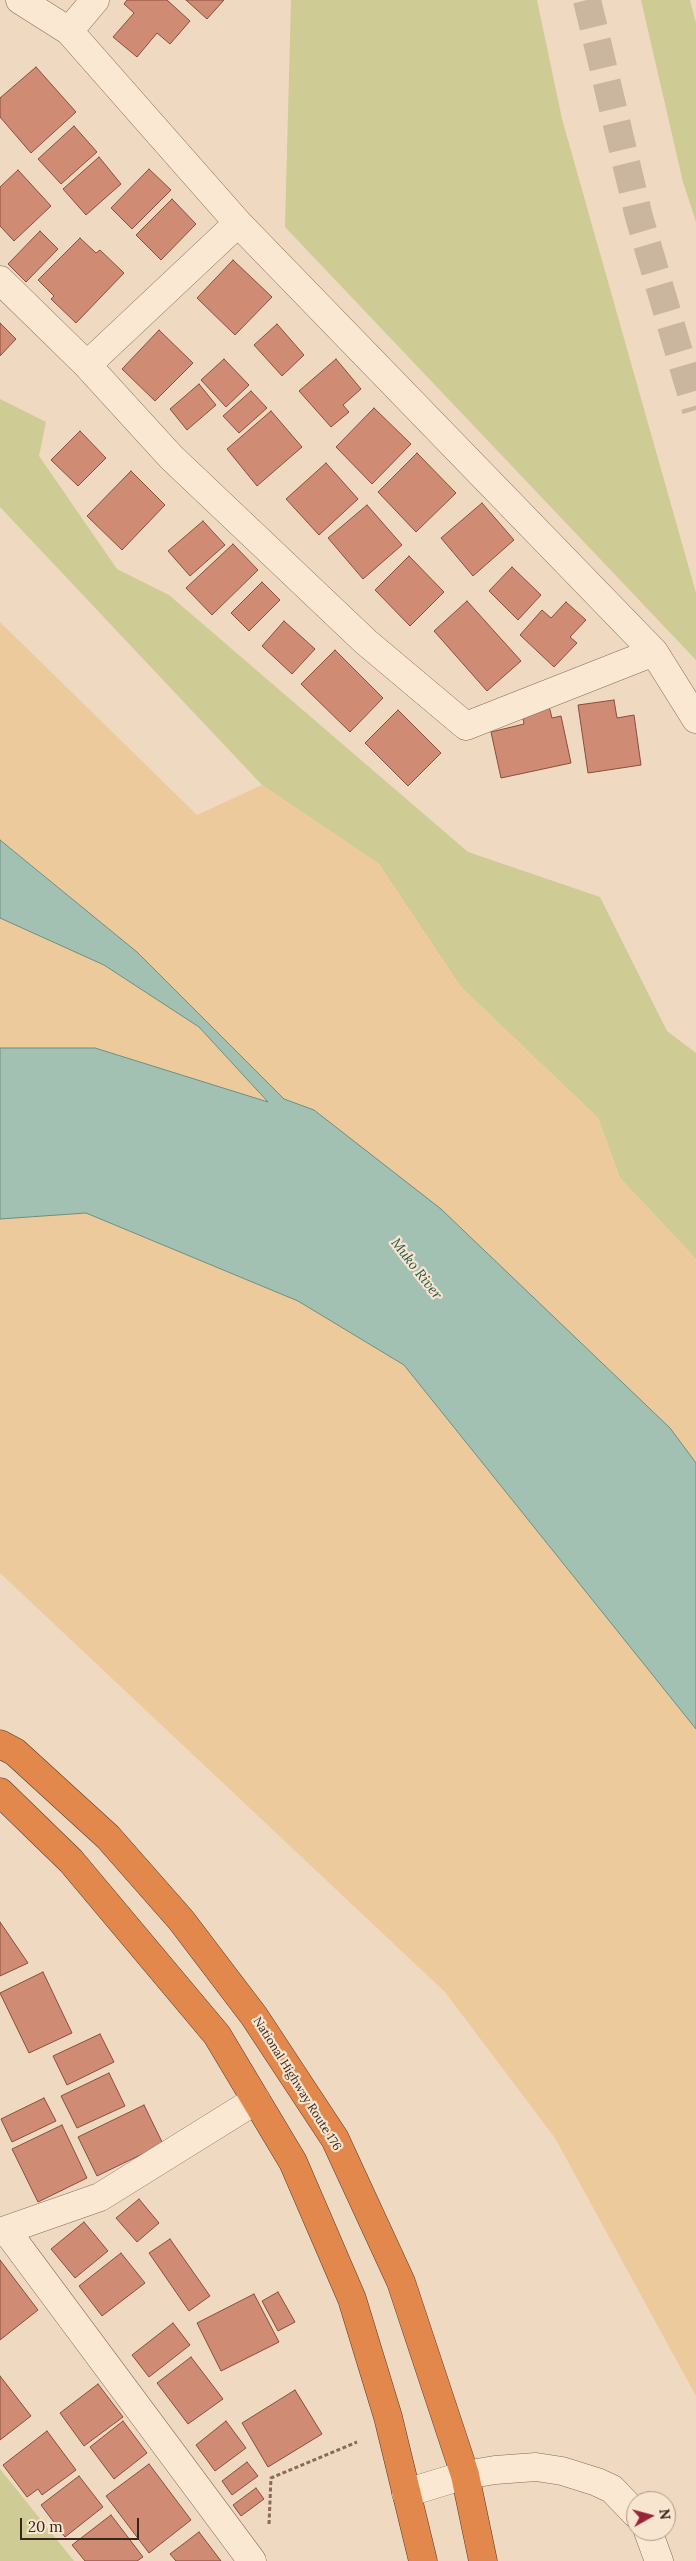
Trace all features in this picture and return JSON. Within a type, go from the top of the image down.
[{"type":"highway","name":"National Highway Route 176","points":[[0,1744],[15,1752],[108,1837],[181,1920],[254,2016],[335,2139],[401,2282],[465,2475],[483,2561]]},
{"type":"highway","points":[[0,1792],[70,1861],[217,2036],[293,2162],[352,2299],[388,2417],[423,2561]]},
{"type":"street","points":[[20,0],[69,31],[238,223],[654,652],[696,719]]},
{"type":"street","points":[[69,31],[95,0]]},
{"type":"street","points":[[87,365],[238,223]]},
{"type":"street","points":[[0,280],[87,365],[186,470],[366,642],[466,726],[654,652]]},
{"type":"street","points":[[252,2561],[3,2231],[100,2197],[256,2100]]},
{"type":"street","points":[[406,2493],[465,2475],[530,2467],[562,2471],[597,2482],[612,2489],[626,2504]]},
{"type":"street","points":[[652,2541],[659,2561]]},
{"type":"path","points":[[269,2532],[271,2478],[357,2442]]},
{"type":"shaded area","points":[[291,0],[537,0],[562,119],[696,593],[696,660],[285,227]]},
{"type":"shaded area","points":[[641,0],[690,0],[696,23],[696,222],[683,182]]},
{"type":"shaded area","points":[[0,399],[46,422],[39,456],[117,569],[169,595],[468,852],[600,897],[667,1031],[696,1053],[696,1259],[620,1178],[598,1118],[461,987],[379,864],[262,785],[0,507]]},
{"type":"shaded area","points":[[0,2469],[74,2561],[0,2561]]},
{"type":"sand","points":[[0,622],[197,815],[262,785],[379,864],[461,987],[598,1118],[620,1178],[696,1259],[696,1463],[670,1428],[314,1110],[284,1099],[137,952],[0,840]]},
{"type":"sand","points":[[0,918],[104,965],[199,1027],[269,1103],[95,1048],[0,1048]]},
{"type":"sand","points":[[86,1213],[298,1301],[404,1365],[696,1729],[696,2396],[555,2138],[445,1992],[0,1573],[0,1219]]},
{"type":"water","name":"Muko River","points":[[0,840],[137,952],[284,1099],[314,1110],[441,1209],[670,1428],[696,1463],[696,1729],[404,1365],[298,1301],[86,1213],[0,1219],[0,1048],[95,1048],[268,1102],[199,1027],[104,965],[0,918]]},
{"type":"building","points":[[127,0],[167,0],[190,21],[170,44],[157,33],[137,57],[113,37],[134,13],[124,4]]},
{"type":"building","points":[[186,0],[224,0],[207,19]]},
{"type":"building","points":[[36,67],[76,112],[31,153],[0,117],[0,98]]},
{"type":"building","points":[[74,126],[97,152],[61,184],[38,159]]},
{"type":"building","points":[[99,157],[121,184],[86,215],[63,189]]},
{"type":"building","points":[[149,169],[171,190],[132,229],[111,208]]},
{"type":"building","points":[[18,170],[51,206],[14,241],[0,226],[0,187]]},
{"type":"building","points":[[172,199],[196,224],[161,260],[136,235]]},
{"type":"building","points":[[40,231],[58,249],[26,282],[8,264]]},
{"type":"building","points":[[80,238],[96,253],[100,250],[124,273],[76,323],[51,299],[54,296],[38,280]]},
{"type":"building","points":[[233,260],[272,297],[235,335],[197,298]]},
{"type":"building","points":[[0,323],[16,339],[0,356]]},
{"type":"building","points":[[277,324],[304,355],[282,376],[254,345]]},
{"type":"building","points":[[159,330],[193,363],[155,401],[122,369]]},
{"type":"building","points":[[224,359],[249,385],[226,407],[201,380]]},
{"type":"building","points":[[336,359],[361,389],[343,405],[349,412],[331,427],[299,391]]},
{"type":"building","points":[[199,384],[216,405],[187,430],[170,409]]},
{"type":"building","points":[[251,391],[267,408],[239,433],[223,416]]},
{"type":"building","points":[[374,408],[411,444],[372,484],[336,447]]},
{"type":"building","points":[[271,411],[302,447],[257,486],[227,449]]},
{"type":"building","points":[[80,431],[106,458],[78,486],[51,460]]},
{"type":"building","points":[[417,453],[456,493],[416,532],[378,492]]},
{"type":"building","points":[[326,463],[358,499],[319,535],[286,499]]},
{"type":"building","points":[[131,471],[165,505],[122,550],[87,516]]},
{"type":"building","points":[[482,503],[514,540],[473,576],[441,538]]},
{"type":"building","points":[[367,505],[402,545],[363,579],[328,538]]},
{"type":"building","points":[[203,521],[225,545],[190,576],[168,551]]},
{"type":"building","points":[[233,544],[258,570],[212,615],[186,588]]},
{"type":"building","points":[[409,556],[444,592],[410,626],[375,590]]},
{"type":"building","points":[[512,567],[541,595],[518,620],[489,591]]},
{"type":"building","points":[[262,582],[280,600],[249,631],[231,613]]},
{"type":"building","points":[[467,601],[521,661],[487,691],[434,631]]},
{"type":"building","points":[[566,602],[586,620],[570,637],[577,643],[554,667],[520,635],[542,610],[551,618]]},
{"type":"building","points":[[284,621],[315,649],[292,674],[262,646]]},
{"type":"building","points":[[335,650],[383,698],[350,732],[301,684]]},
{"type":"building","points":[[614,700],[617,718],[634,715],[641,765],[588,773],[578,705]]},
{"type":"building","points":[[549,706],[552,718],[561,716],[571,763],[501,778],[491,732],[524,724],[522,713]]},
{"type":"building","points":[[398,710],[441,753],[408,786],[365,743]]},
{"type":"building","points":[[0,1922],[28,1963],[0,1976]]},
{"type":"building","points":[[43,1972],[72,2033],[29,2053],[0,1993]]},
{"type":"building","points":[[100,2034],[114,2062],[67,2085],[53,2056]]},
{"type":"building","points":[[109,2073],[125,2106],[77,2128],[61,2096]]},
{"type":"building","points":[[44,2098],[56,2121],[12,2142],[1,2119]]},
{"type":"building","points":[[144,2105],[163,2144],[97,2176],[78,2137]]},
{"type":"building","points":[[62,2125],[87,2178],[38,2202],[12,2149]]},
{"type":"building","points":[[139,2199],[159,2223],[137,2242],[116,2218]]},
{"type":"building","points":[[84,2222],[108,2251],[75,2278],[51,2249]]},
{"type":"building","points":[[170,2239],[210,2296],[189,2311],[149,2253]]},
{"type":"building","points":[[121,2253],[145,2283],[102,2316],[79,2286]]},
{"type":"building","points":[[0,2260],[38,2310],[0,2340]]},
{"type":"building","points":[[278,2292],[295,2322],[278,2331],[262,2301]]},
{"type":"building","points":[[254,2294],[279,2342],[221,2371],[197,2323]]},
{"type":"building","points":[[173,2323],[190,2345],[149,2377],[132,2355]]},
{"type":"building","points":[[191,2357],[223,2399],[188,2424],[157,2383]]},
{"type":"building","points":[[0,2376],[31,2416],[0,2440]]},
{"type":"building","points":[[98,2384],[123,2417],[84,2446],[60,2413]]},
{"type":"building","points":[[295,2390],[322,2434],[268,2467],[242,2423]]},
{"type":"building","points":[[123,2421],[147,2453],[114,2479],[90,2447]]},
{"type":"building","points":[[226,2421],[246,2448],[215,2471],[196,2445]]},
{"type":"building","points":[[47,2431],[76,2470],[42,2495],[38,2489],[27,2497],[3,2465]]},
{"type":"building","points":[[247,2462],[258,2476],[232,2495],[222,2481]]},
{"type":"building","points":[[149,2464],[191,2520],[149,2553],[106,2496]]},
{"type":"building","points":[[79,2476],[103,2507],[65,2537],[41,2505]]},
{"type":"building","points":[[256,2488],[264,2499],[241,2516],[233,2505]]},
{"type":"building","points":[[111,2515],[143,2557],[137,2561],[85,2561],[72,2545]]},
{"type":"building","points":[[199,2532],[221,2561],[176,2561],[170,2554]]},
{"type":"tunnel","points":[[587,0],[639,217],[696,410]]}]
